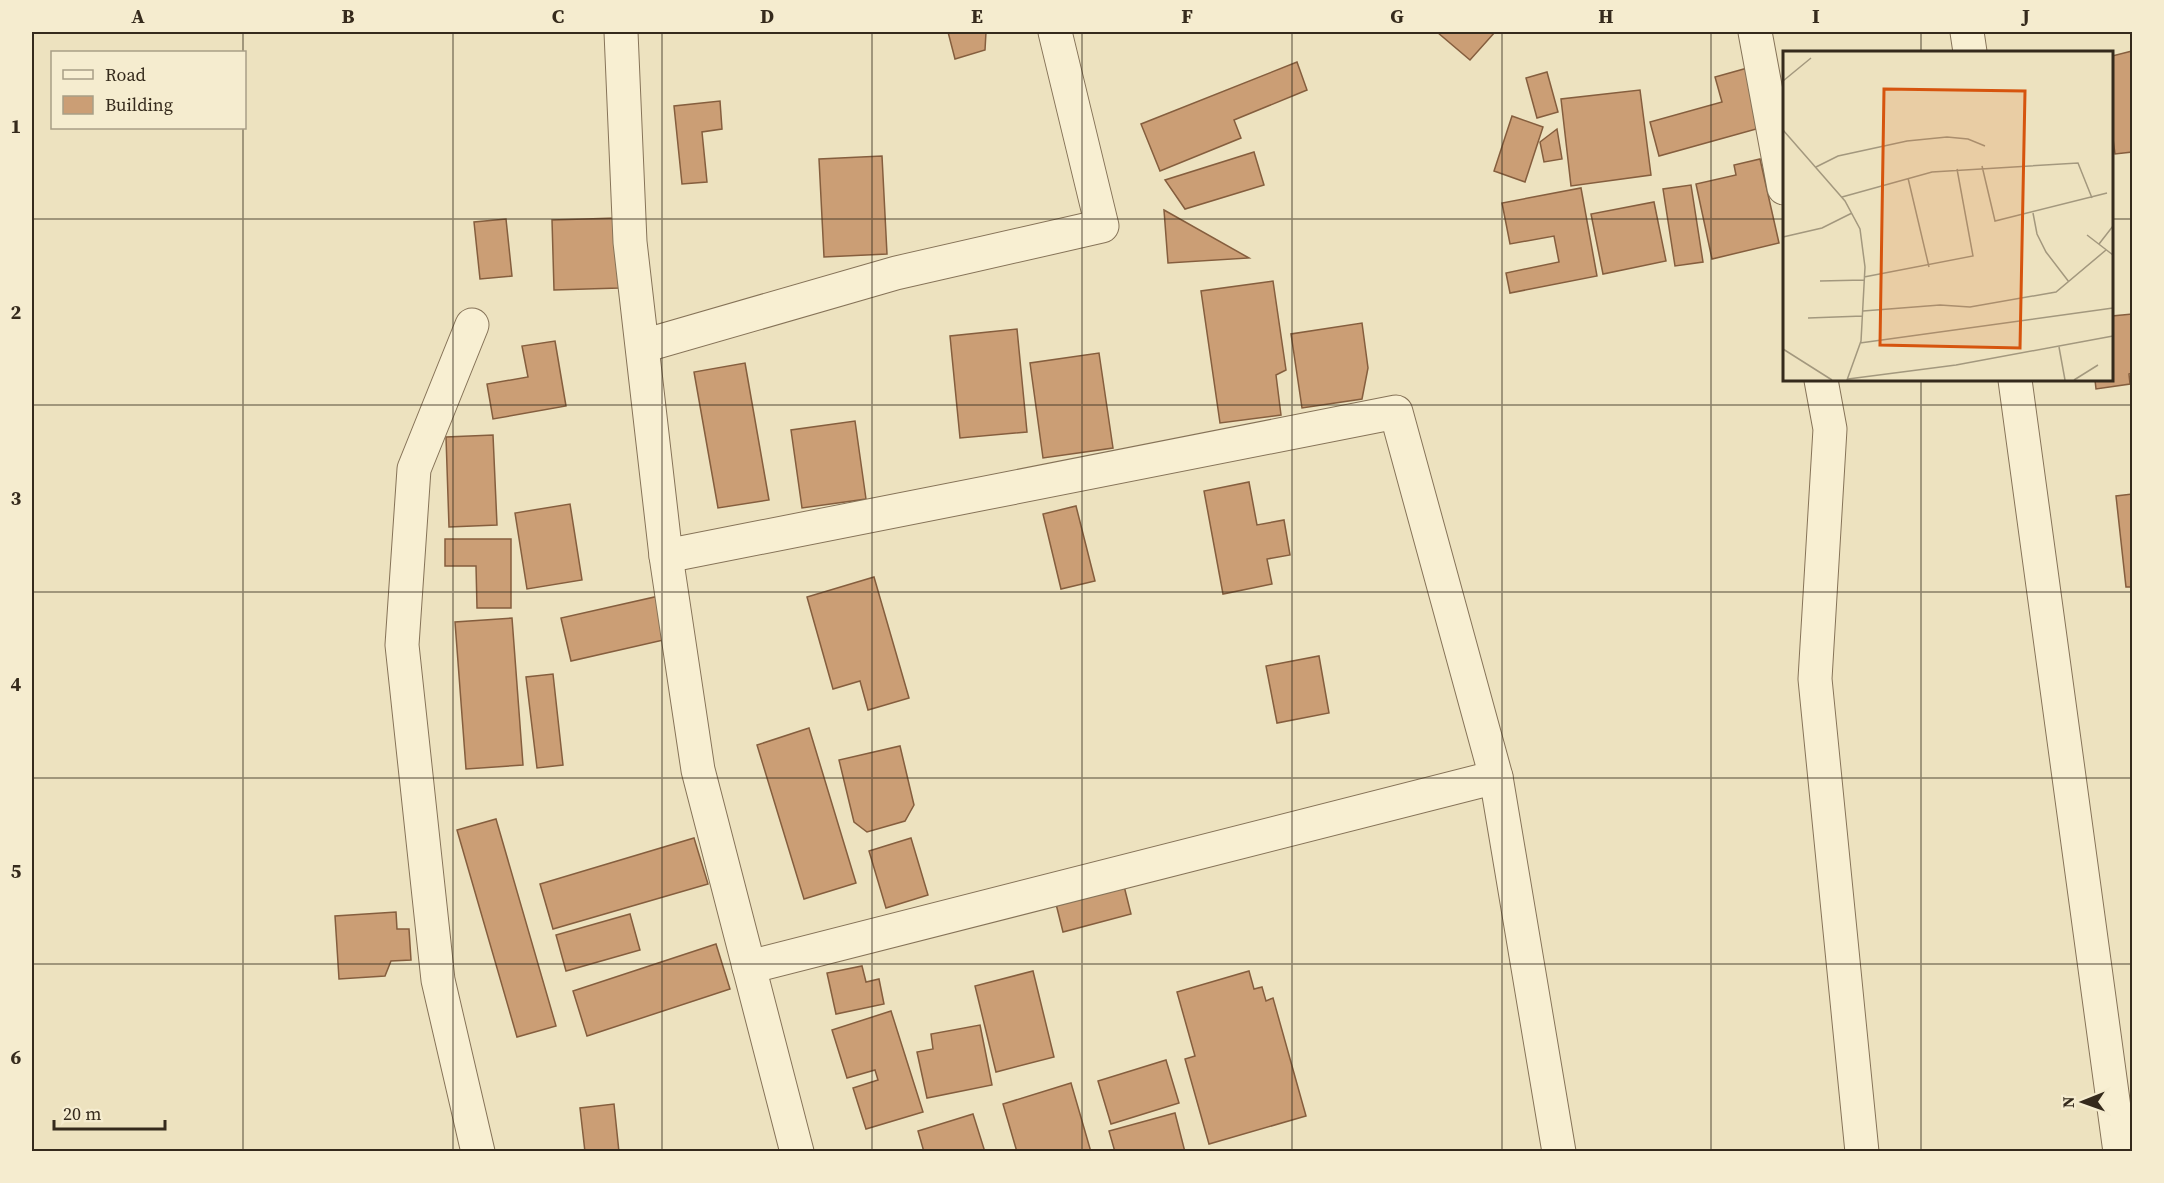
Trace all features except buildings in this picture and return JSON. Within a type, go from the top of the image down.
[{"type":"street","points":[[621,32],[630,242],[666,556],[698,770],[796,1152]]},
{"type":"street","points":[[643,346],[896,273],[1102,226],[1056,32]]},
{"type":"street","points":[[1755,32],[1783,178]]},
{"type":"street","points":[[1967,32],[1970,51]]},
{"type":"street","points":[[472,325],[414,469],[402,645],[438,980],[478,1152]]},
{"type":"street","points":[[1821,381],[1830,429],[1815,678],[1863,1152]]},
{"type":"street","points":[[2015,381],[2120,1152]]},
{"type":"street","points":[[666,556],[1396,412],[1496,777],[1559,1152]]},
{"type":"street","points":[[749,967],[1496,777]]}]
